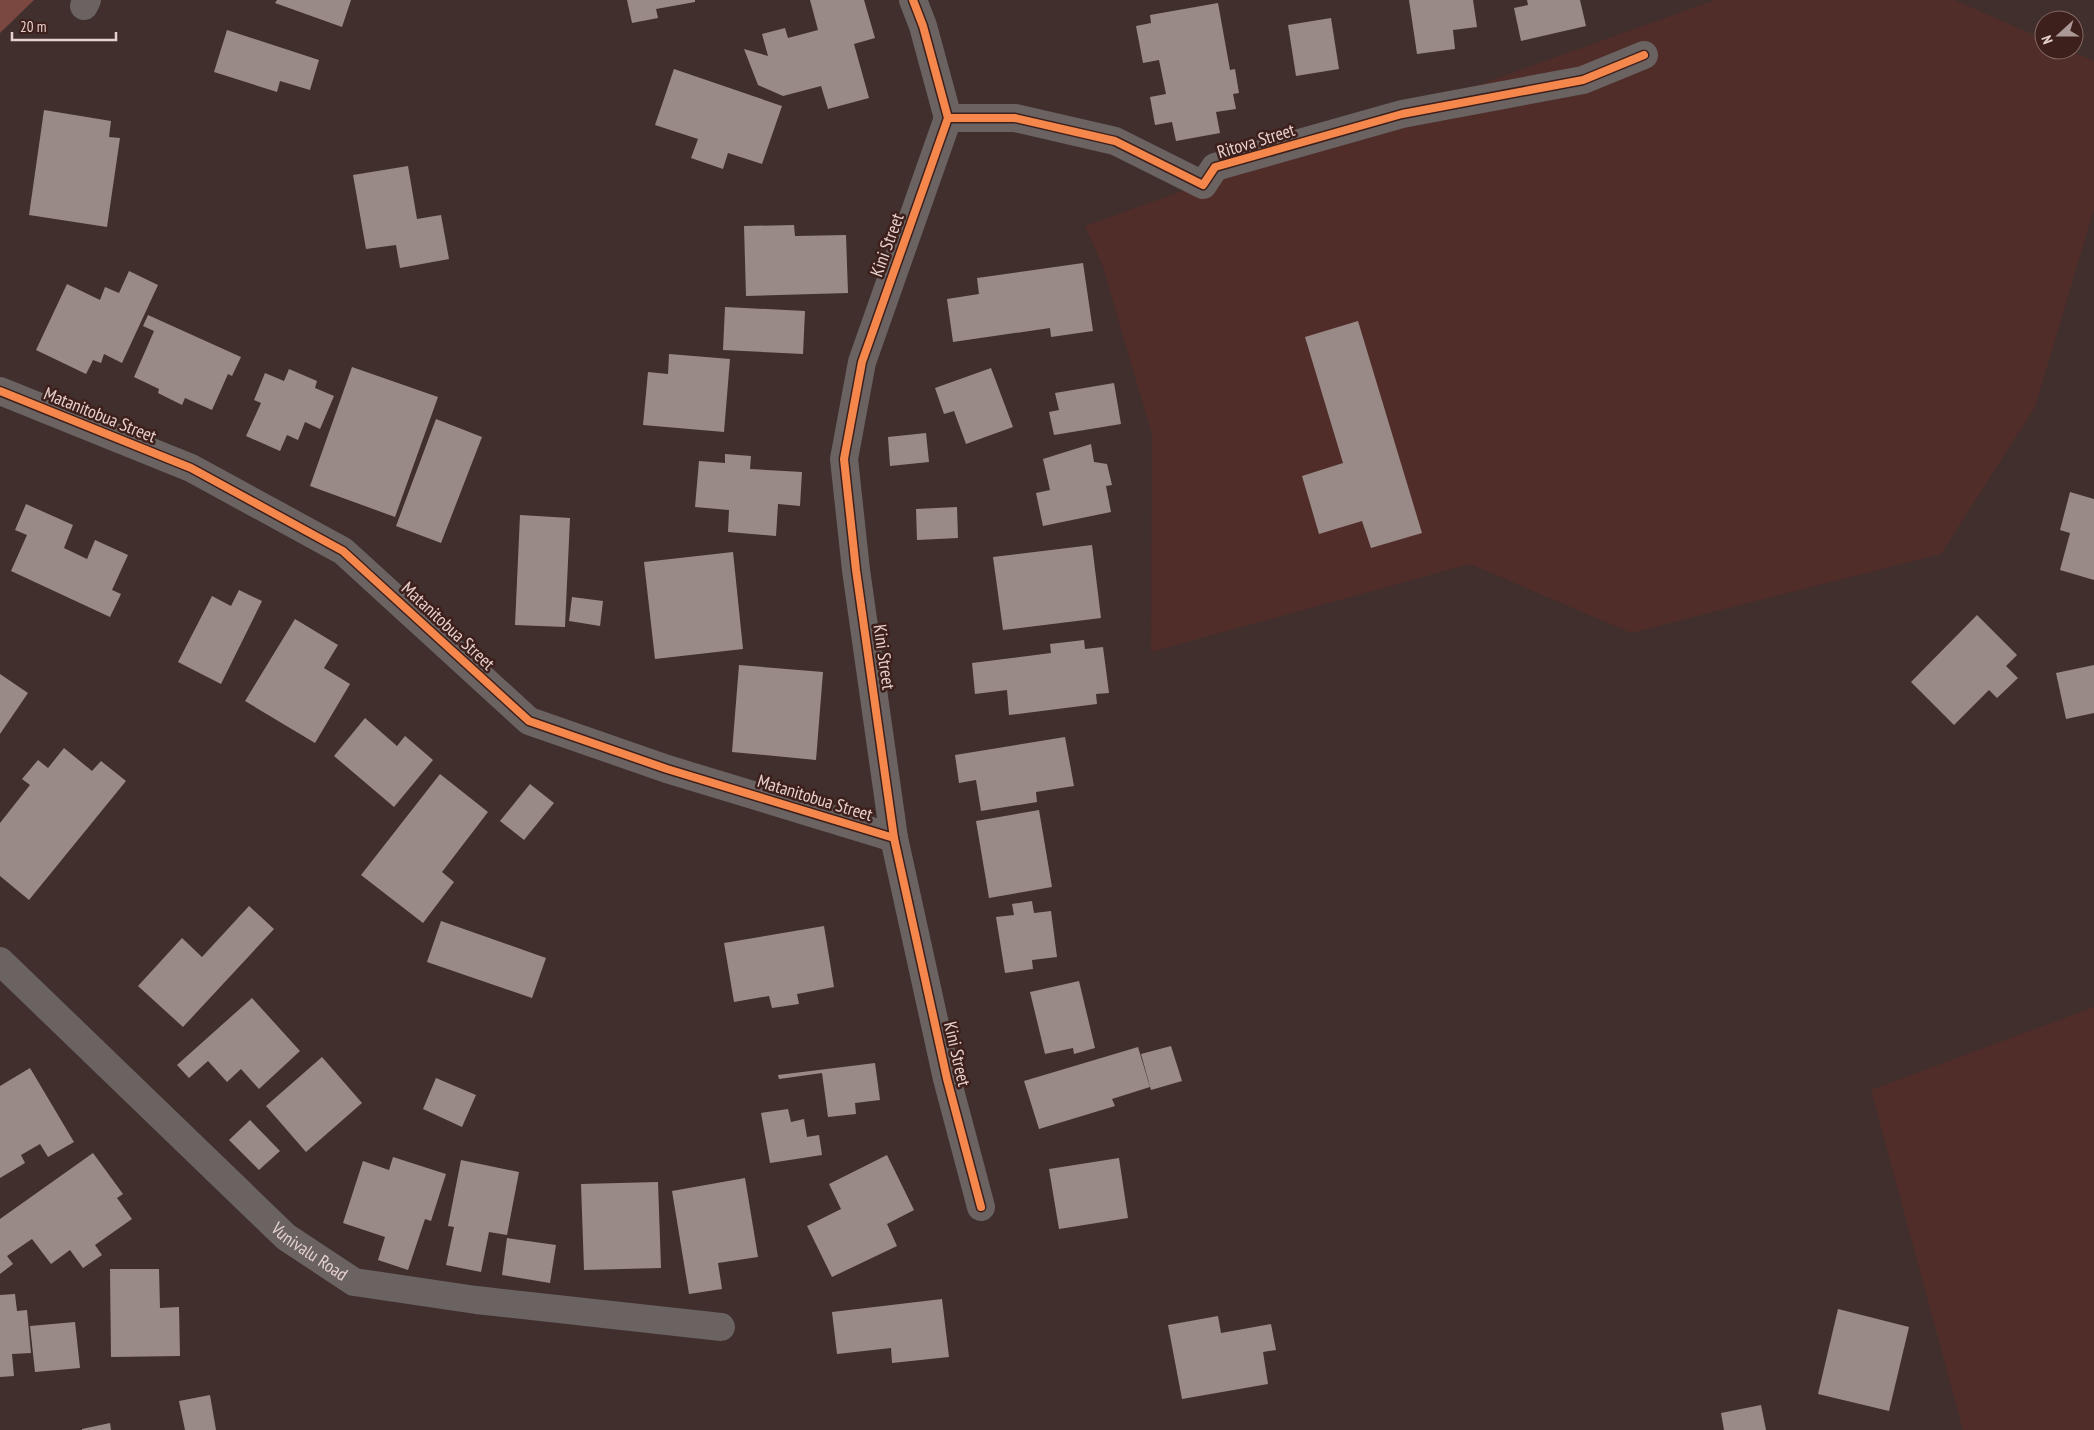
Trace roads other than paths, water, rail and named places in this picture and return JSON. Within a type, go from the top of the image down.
[{"type":"street","points":[[913,0],[923,26],[948,118]]},
{"type":"street","name":"Ritova Street","points":[[948,118],[1015,118],[1115,141],[1203,185],[1216,167],[1402,114],[1583,80],[1644,55]]},
{"type":"street","name":"Kini Street","points":[[948,118],[862,362],[844,459],[856,570],[894,838],[947,1080],[980,1207]]},
{"type":"street","name":"Matanitobua Street","points":[[0,391],[191,468],[343,551],[529,721],[667,768],[894,838]]},
{"type":"street","name":"Vunivalu Road","points":[[0,961],[286,1237],[354,1282],[476,1300],[721,1327]]}]
